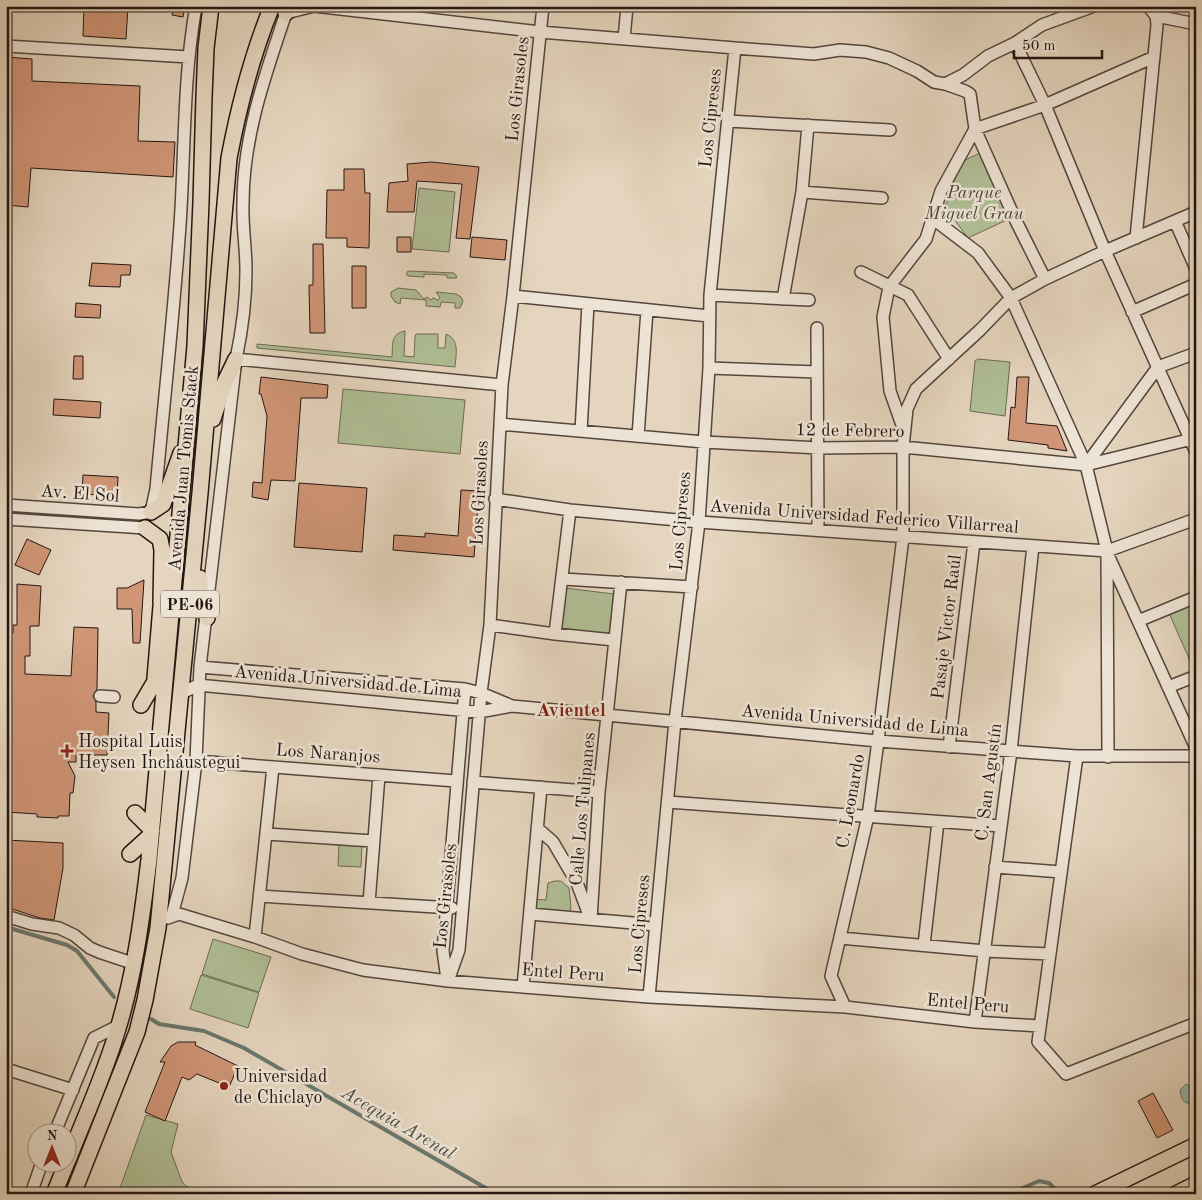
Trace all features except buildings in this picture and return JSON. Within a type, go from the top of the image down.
[{"type":"main road","name":"Avenida Juan Tomis Stack","points":[[78,1135],[102,1077],[118,1026],[140,935],[152,833],[195,346],[206,48],[211,6]]},
{"type":"main road","name":"Avenida Juan Tomis Stack","points":[[73,1194],[137,1032],[145,1000],[158,928],[182,693],[229,158],[238,110],[250,66],[272,6]]},
{"type":"main road","points":[[203,459],[216,407],[236,359]]},
{"type":"main road","points":[[151,512],[163,504],[175,467],[186,443]]},
{"type":"main road","points":[[200,493],[200,594],[207,618]]},
{"type":"main road","points":[[145,528],[160,538],[161,544],[161,602],[155,680]]},
{"type":"main road","points":[[161,602],[170,626]]},
{"type":"main road","points":[[141,704],[167,661]]},
{"type":"main road","points":[[130,854],[152,833],[135,813]]},
{"type":"main road","points":[[84,1194],[96,1138]]},
{"type":"main road","points":[[1095,1194],[1196,1144]]},
{"type":"main road","name":"Avenida Juan Tomis Stack","points":[[54,1194],[63,1172]]},
{"type":"main road","points":[[1176,1194],[1196,1184]]},
{"type":"street","name":"Avenida Juan Tomis Stack","points":[[151,512],[156,489],[179,233],[189,57],[196,6]]},
{"type":"street","points":[[158,928],[163,920],[172,915],[182,878],[196,761],[198,685],[240,338],[246,272],[243,202],[250,134],[264,79],[288,10],[314,6],[413,11],[540,32],[814,54],[840,50],[866,52],[889,58],[917,71],[934,82],[946,84],[970,94],[975,129],[1016,221],[1045,279]]},
{"type":"street","name":"Los Girasoles","points":[[448,980],[460,950],[479,712],[490,624],[502,385],[543,6]]},
{"type":"street","points":[[624,39],[627,6]]},
{"type":"street","points":[[946,84],[963,75],[988,56],[1015,43],[1042,25],[1094,6]]},
{"type":"street","points":[[1148,6],[1196,24]]},
{"type":"street","points":[[1136,238],[1158,11]]},
{"type":"street","points":[[1015,43],[1045,105],[1132,312],[1193,439],[1196,452]]},
{"type":"street","points":[[6,46],[189,57]]},
{"type":"street","name":"Los Cipreses","points":[[649,997],[675,721],[699,522],[709,368],[710,295],[735,48]]},
{"type":"street","points":[[905,432],[890,392],[883,317],[889,287],[926,239],[941,191],[975,129],[1045,105],[1154,57]]},
{"type":"street","points":[[728,121],[890,130]]},
{"type":"street","points":[[783,299],[802,192],[808,125]]},
{"type":"street","points":[[802,192],[882,198]]},
{"type":"street","name":"C. Leonardo","points":[[845,1007],[831,976],[868,816],[903,537],[904,447],[907,409],[916,389],[1012,298],[1045,279],[1196,212]]},
{"type":"street","points":[[932,218],[978,253],[1012,298],[1086,465],[1107,551],[1196,748]]},
{"type":"street","points":[[1175,221],[1196,269]]},
{"type":"street","points":[[861,272],[908,295],[948,359]]},
{"type":"street","points":[[1132,312],[1196,284]]},
{"type":"street","points":[[710,295],[809,300]]},
{"type":"street","points":[[513,296],[709,316]]},
{"type":"street","points":[[582,431],[588,304]]},
{"type":"street","points":[[638,436],[647,310]]},
{"type":"street","points":[[818,328],[818,530]]},
{"type":"street","points":[[1086,465],[1158,367],[1196,354]]},
{"type":"street","points":[[236,359],[502,385]]},
{"type":"street","points":[[709,368],[817,372]]},
{"type":"street","name":"12 de Febrero","points":[[500,424],[704,442],[819,448],[904,447],[1086,465],[1193,439]]},
{"type":"street","name":"Avenida Universidad Federico Villarreal","points":[[496,499],[570,510],[699,522],[1107,551],[1196,519]]},
{"type":"street","name":"Av. El Sol","points":[[6,505],[139,514],[151,512]]},
{"type":"street","points":[[556,634],[570,510]]},
{"type":"street","name":"Av. El Sol","points":[[6,519],[145,528]]},
{"type":"street","name":"Pasaje Victor Raúl","points":[[948,746],[974,542]]},
{"type":"street","name":"C. San Agustín","points":[[976,1022],[1010,751],[1033,546]]},
{"type":"street","points":[[1107,551],[1108,757]]},
{"type":"street","points":[[563,579],[692,587]]},
{"type":"street","name":"Calle Los Tulipanes","points":[[590,919],[620,582]]},
{"type":"street","points":[[1138,621],[1196,597]]},
{"type":"street","points":[[490,624],[614,640]]},
{"type":"street","name":"Avenida Universidad de Lima","points":[[200,667],[466,689],[481,692],[512,706]]},
{"type":"street","points":[[1168,687],[1196,676]]},
{"type":"street","points":[[182,693],[198,685]]},
{"type":"street","name":"Avenida Universidad de Lima","points":[[198,685],[479,712],[512,706],[878,741],[1077,756],[1196,756]]},
{"type":"street","points":[[448,980],[443,951],[456,781],[466,689]]},
{"type":"street","points":[[100,696],[114,697]]},
{"type":"street","points":[[1077,756],[1038,1042],[1066,1074],[1196,1023]]},
{"type":"street","name":"Los Naranjos","points":[[196,761],[456,781]]},
{"type":"street","points":[[255,937],[273,767]]},
{"type":"street","points":[[369,903],[378,775]]},
{"type":"street","points":[[473,782],[600,792]]},
{"type":"street","points":[[523,987],[541,787]]},
{"type":"street","points":[[668,802],[1001,826]]},
{"type":"street","points":[[924,946],[938,822]]},
{"type":"street","points":[[538,828],[553,842],[577,883],[590,919]]},
{"type":"street","points":[[267,834],[374,841]]},
{"type":"street","points":[[995,867],[1062,872]]},
{"type":"street","points":[[260,896],[462,909]]},
{"type":"street","name":"Entel Peru","points":[[172,915],[178,914],[255,937],[302,954],[363,970],[523,987],[649,997],[845,1007],[976,1022],[1039,1026]]},
{"type":"street","points":[[530,914],[656,925]]},
{"type":"street","points":[[6,916],[32,924],[59,928],[74,935],[90,948],[134,964]]},
{"type":"street","points":[[840,938],[924,946],[1050,954]]},
{"type":"street","points":[[59,1122],[94,1038],[118,1026]]},
{"type":"street","points":[[6,1069],[73,1090]]},
{"type":"street","points":[[31,1194],[39,1172]]},
{"type":"green space","name":"Parque Miguel Grau","points":[[980,153],[1009,219],[968,238],[945,207],[961,162]]},
{"type":"green space","points":[[419,188],[455,192],[449,252],[412,249]]},
{"type":"green space","points":[[408,271],[454,273],[457,277],[447,278],[447,275],[424,274],[424,277],[408,276],[406,274]]},
{"type":"green space","points":[[398,288],[416,290],[424,299],[427,297],[431,300],[433,298],[438,300],[440,298],[436,292],[456,294],[463,301],[460,308],[455,308],[455,303],[441,302],[440,307],[426,306],[426,300],[401,298],[400,304],[395,302],[391,296],[391,292]]},
{"type":"green space","points":[[405,331],[404,356],[414,357],[416,334],[438,334],[438,348],[445,348],[446,334],[455,344],[455,367],[257,348],[257,344],[392,357],[395,337],[400,332]]},
{"type":"green space","points":[[978,359],[1010,362],[1005,416],[970,411],[975,361]]},
{"type":"green space","points":[[343,389],[465,400],[460,454],[338,443]]},
{"type":"green space","points":[[565,588],[614,594],[609,636],[560,631]]},
{"type":"green space","points":[[1196,601],[1196,661],[1191,663],[1169,613]]},
{"type":"green space","points":[[339,843],[362,845],[361,867],[338,866]]},
{"type":"green space","points":[[561,881],[569,888],[571,908],[568,916],[531,912],[533,899],[546,900],[548,883]]},
{"type":"green space","points":[[213,939],[271,957],[259,992],[202,974]]},
{"type":"green space","points":[[201,975],[259,993],[248,1028],[190,1009]]},
{"type":"green space","points":[[146,1115],[178,1124],[171,1152],[182,1182],[195,1194],[118,1194]]},
{"type":"shaded area","points":[[1186,1084],[1191,1087],[1193,1099],[1190,1103],[1184,1102],[1180,1090]]},
{"type":"waterway","name":"Acequia Arenal","points":[[6,927],[67,945],[77,951],[114,997]]},
{"type":"waterway","name":"Acequia Arenal","points":[[151,1019],[159,1024],[204,1031],[244,1048],[496,1194]]},
{"type":"waterway","name":"Acequia Arenal","points":[[1009,1194],[1039,1181],[1049,1183],[1055,1189]]},
{"type":"place","name":"Hospital Luis Heysen Incháustegui","points":[[67,751]]},
{"type":"place","name":"Universidad de Chiclayo","points":[[224,1086]]},
{"type":"district","name":"Avientel","points":[[571,709]]}]
